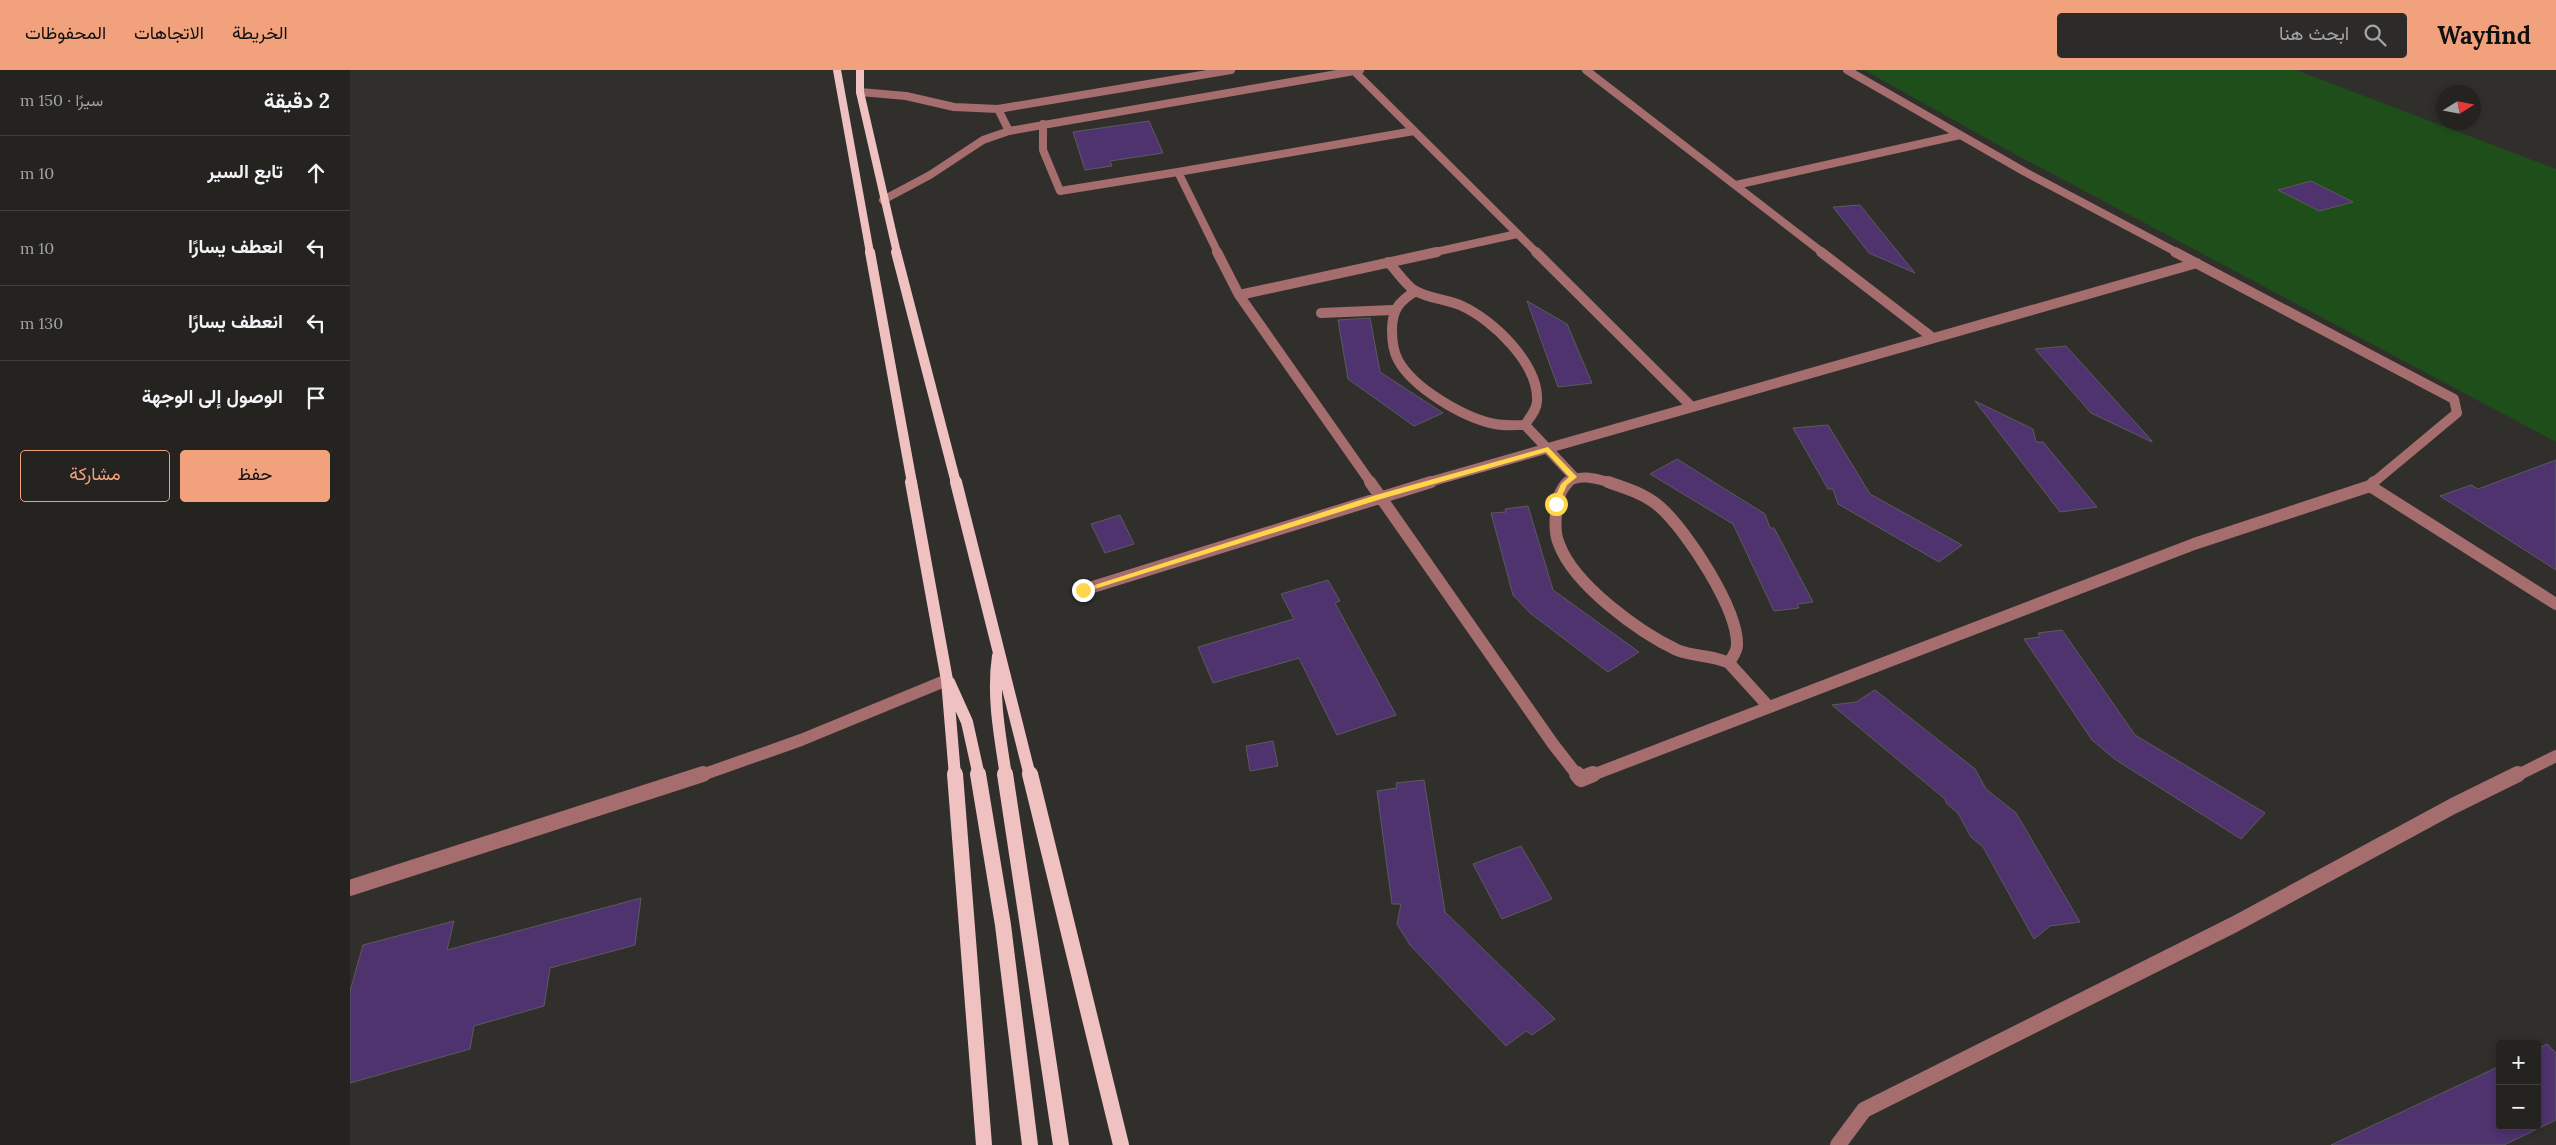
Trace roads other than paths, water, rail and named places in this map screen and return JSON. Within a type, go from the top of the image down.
[{"type":"main road","points":[[837,70],[947,680],[984,1145]]},
{"type":"main road","points":[[860,70],[860,92],[883,200],[1000,649],[1121,1145]]},
{"type":"main road","points":[[1000,649],[996,676],[996,712],[1062,1145]]},
{"type":"main road","points":[[947,680],[955,691],[973,749],[997,872],[1030,1145]]},
{"type":"lane","points":[[860,92],[906,96],[954,107],[998,109],[1231,70]]},
{"type":"lane","points":[[883,200],[930,174],[983,140],[1009,131],[1357,70],[1414,131],[1692,407]]},
{"type":"lane","points":[[1586,70],[1933,338]]},
{"type":"lane","points":[[1178,172],[1240,294],[1379,497],[1553,744],[1580,779],[2194,544],[2370,486],[2458,413],[2454,399],[2025,172],[1847,70]]},
{"type":"lane","points":[[998,109],[1009,131]]},
{"type":"lane","points":[[1043,124],[1043,150],[1060,191],[1414,131]]},
{"type":"lane","points":[[1736,185],[1960,134]]},
{"type":"lane","points":[[1240,294],[1517,234]]},
{"type":"lane","points":[[1388,262],[1416,291],[1464,307],[1484,320],[1503,337],[1529,367],[1536,382],[1537,403],[1525,425]]},
{"type":"lane","points":[[1083,590],[1379,497],[2197,263]]},
{"type":"lane","points":[[1416,291],[1403,298],[1393,310],[1392,342],[1400,363],[1418,381],[1473,418],[1496,425],[1525,425],[1574,477]]},
{"type":"lane","points":[[1321,313],[1393,310]]},
{"type":"lane","points":[[1729,663],[1737,647],[1731,613],[1677,525],[1659,506],[1641,495],[1597,479],[1574,477],[1564,484],[1556,504],[1558,544],[1569,564],[1625,618],[1651,635],[1680,651],[1729,663],[1769,707]]},
{"type":"lane","points":[[2370,486],[2556,604]]},
{"type":"lane","points":[[350,888],[794,744],[873,713],[947,680]]},
{"type":"lane","points":[[1838,1145],[1864,1110],[2235,924],[2453,806],[2556,756]]}]
